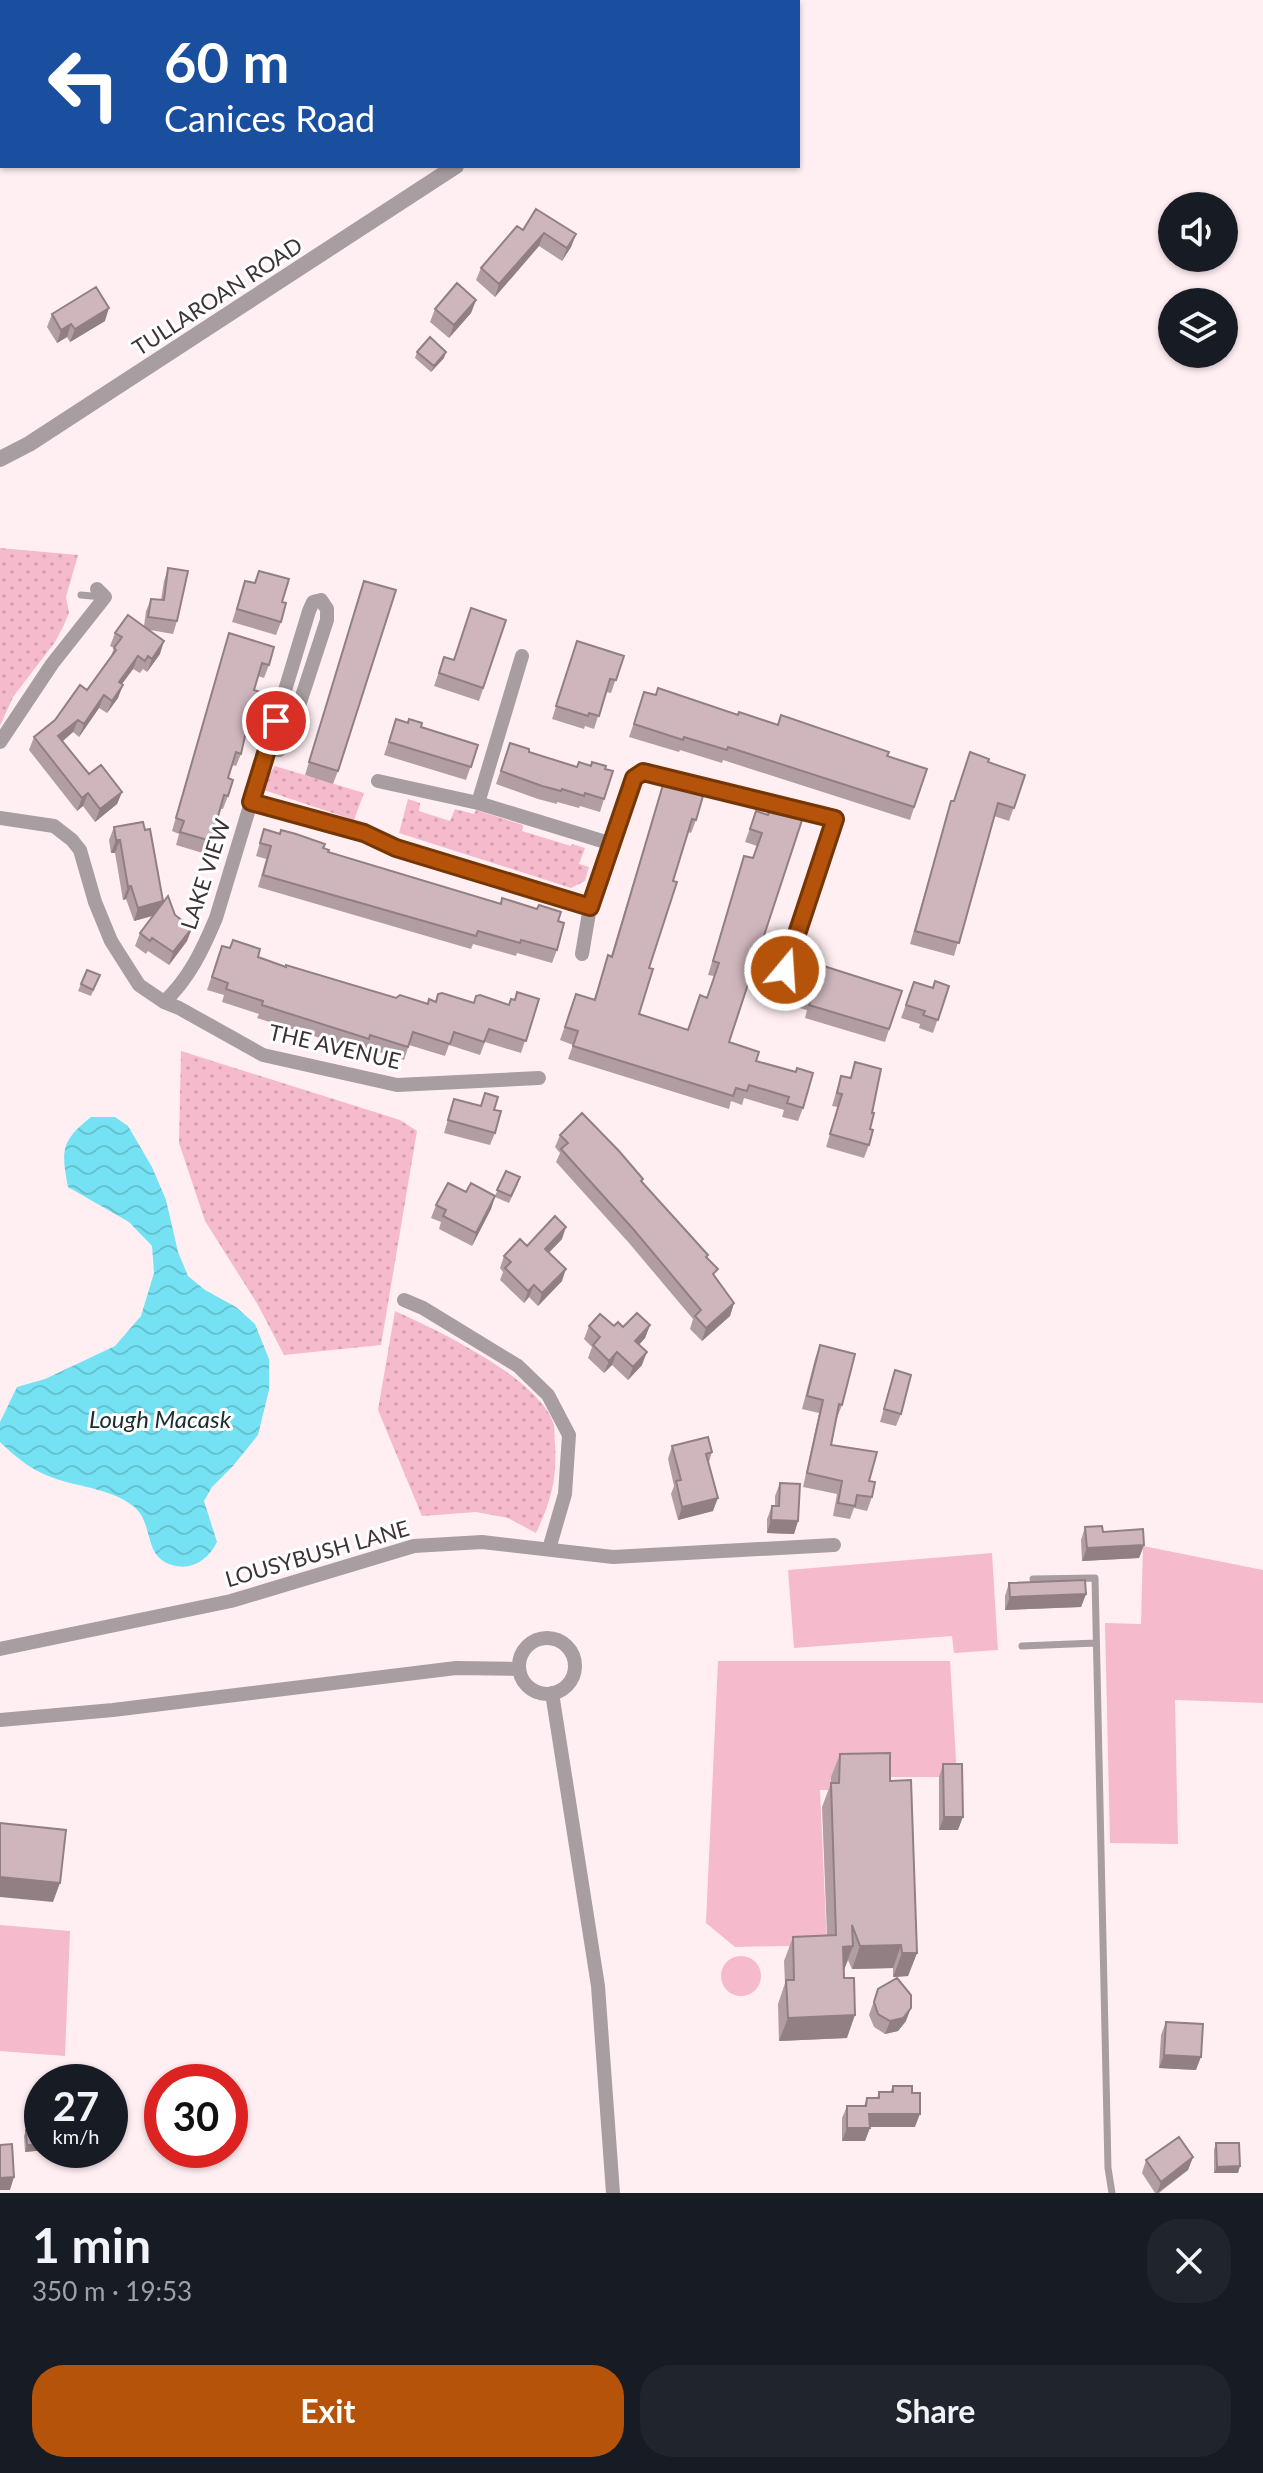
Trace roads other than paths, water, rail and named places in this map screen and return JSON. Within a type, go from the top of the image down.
[{"type":"street","name":"TULLAROAN ROAD","points":[[0,459],[42,435],[453,168]]},
{"type":"street","points":[[0,742],[101,593]]},
{"type":"street","name":"LAKE VIEW","points":[[164,1002],[180,988],[206,942],[231,871],[309,611],[313,602],[321,600],[327,609],[327,620],[288,739],[279,750],[268,749]]},
{"type":"street","points":[[478,803],[522,656]]},
{"type":"street","points":[[582,954],[590,907],[634,778],[643,772],[835,819],[775,1000]]},
{"type":"street","points":[[378,781],[478,803],[612,844]]},
{"type":"street","points":[[251,802],[364,833],[396,848],[590,907]]},
{"type":"street","name":"THE AVENUE","points":[[0,818],[54,826],[72,840],[80,850],[95,902],[111,941],[139,985],[164,1002],[263,1055],[397,1085],[539,1078]]},
{"type":"street","points":[[404,1300],[423,1308],[518,1366],[548,1395],[569,1435],[565,1494],[549,1549]]},
{"type":"street","name":"LOUSYBUSH LANE","points":[[0,1649],[231,1601],[414,1546],[482,1542],[613,1557],[834,1545]]},
{"type":"street","points":[[542,1638],[557,1639],[568,1647],[575,1659],[575,1674],[567,1686],[552,1693],[533,1690],[524,1682],[519,1669],[521,1655],[530,1643],[542,1638]]},
{"type":"street","points":[[0,1720],[113,1710],[456,1668],[519,1669]]},
{"type":"street","points":[[552,1693],[598,1986],[613,2193]]},
{"type":"lane","points":[[81,595],[101,593]]},
{"type":"lane","points":[[1033,1579],[1095,1578],[1108,2168],[1112,2193]]},
{"type":"lane","points":[[1022,1646],[1096,1643]]},
{"type":"water","name":"Lough Macask","points":[[91,1117],[115,1117],[128,1126],[152,1167],[166,1200],[178,1252],[188,1276],[205,1290],[236,1307],[255,1324],[269,1359],[269,1390],[258,1435],[212,1487],[204,1501],[217,1542],[204,1559],[193,1565],[179,1566],[163,1561],[152,1547],[144,1521],[133,1506],[108,1493],[44,1474],[21,1461],[0,1442],[0,1422],[17,1387],[45,1379],[115,1346],[141,1316],[154,1273],[152,1246],[129,1222],[68,1187],[64,1164],[66,1147],[74,1133]]}]
